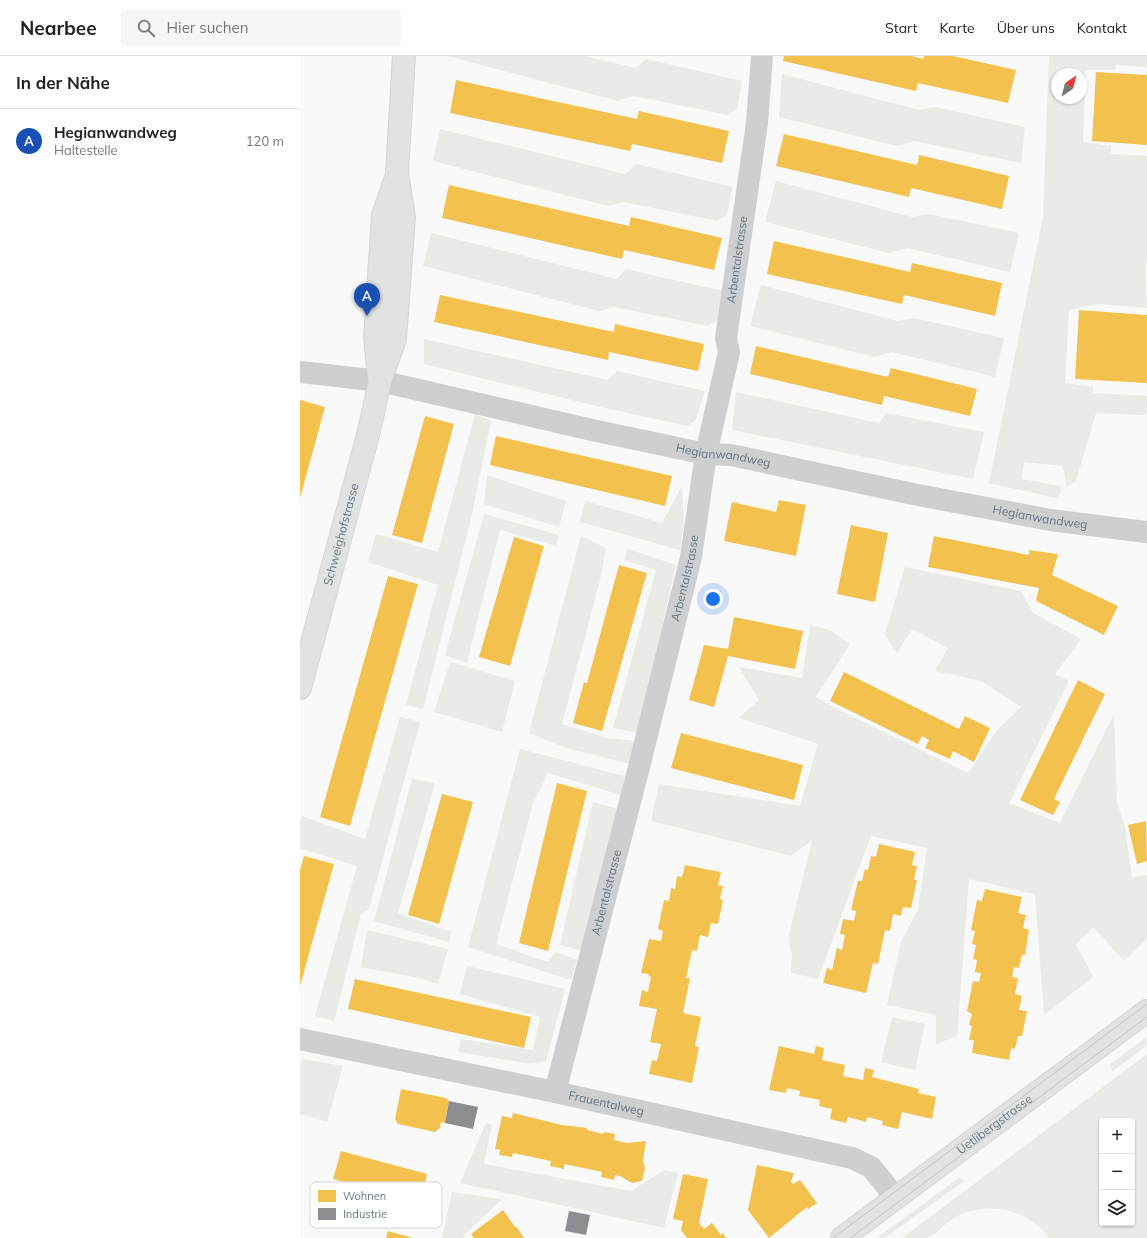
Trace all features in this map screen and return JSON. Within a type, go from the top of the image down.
[{"type":"main road","name":"Schweighofstrasse","points":[[300,688],[369,431],[380,381],[395,339],[404,217],[397,173],[404,56]]},
{"type":"main road","name":"Uetlibergstrasse","points":[[842,1238],[1147,1011]]},
{"type":"street","name":"Arbentalstrasse","points":[[555,1092],[636,779],[691,556],[706,454],[729,352],[726,338],[756,131],[762,56]]},
{"type":"street","name":"Hegianwandweg","points":[[300,372],[380,381],[706,454],[731,455],[913,494],[1050,520],[1140,532]]},
{"type":"street","name":"Frauentalweg","points":[[300,1039],[555,1092],[852,1158],[871,1167],[896,1198]]},
{"type":"shaded area","points":[[447,56],[585,56],[636,68],[646,59],[742,81],[737,109],[728,115],[634,96],[618,101]]},
{"type":"shaded area","points":[[1049,56],[1147,56],[1147,67],[1116,65],[1115,70],[1051,68],[1051,104],[1085,104],[1083,142],[1111,146],[1111,154],[1147,156],[1147,260],[1145,268],[1147,308],[1098,304],[1069,310],[1065,383],[1093,387],[1093,393],[1147,396],[1147,413],[1144,415],[1096,413],[1076,481],[1067,487],[1063,466],[1024,462],[1022,479],[1060,486],[1061,492],[1056,498],[989,483],[1043,217]]},
{"type":"shaded area","points":[[782,74],[919,110],[935,107],[1025,127],[1021,163],[914,141],[897,146],[779,117]]},
{"type":"shaded area","points":[[440,129],[626,174],[636,164],[733,187],[727,215],[717,221],[624,202],[609,206],[433,161]]},
{"type":"shaded area","points":[[776,181],[912,217],[929,214],[1019,233],[1010,272],[907,248],[889,253],[765,222]]},
{"type":"shaded area","points":[[431,233],[617,279],[626,269],[723,291],[718,320],[708,326],[614,307],[599,311],[423,266]]},
{"type":"shaded area","points":[[761,285],[897,321],[914,318],[1004,338],[995,377],[892,352],[874,357],[750,326]]},
{"type":"shaded area","points":[[424,339],[608,380],[617,371],[705,391],[696,419],[688,426],[605,408],[424,364]]},
{"type":"shaded area","points":[[736,392],[879,423],[886,413],[984,432],[973,479],[732,430]]},
{"type":"shaded area","points":[[475,414],[491,421],[470,523],[423,709],[406,705],[438,585],[368,562],[376,534],[438,552]]},
{"type":"shaded area","points":[[487,475],[566,501],[559,527],[484,504]]},
{"type":"shaded area","points":[[682,486],[684,525],[680,550],[580,522],[585,501],[662,523]]},
{"type":"shaded area","points":[[484,514],[559,535],[556,546],[500,530],[467,663],[445,655]]},
{"type":"shaded area","points":[[581,536],[606,548],[600,580],[562,724],[607,738],[635,741],[630,764],[566,748],[529,733]]},
{"type":"shaded area","points":[[628,549],[676,565],[638,733],[613,728],[656,570],[624,560]]},
{"type":"shaded area","points":[[905,567],[1021,591],[1033,613],[1081,639],[1055,674],[1069,681],[1009,803],[1060,823],[1114,714],[1117,803],[1125,827],[1132,877],[1147,875],[1147,938],[1145,941],[1124,961],[1093,927],[1076,944],[1093,977],[1044,1015],[1035,894],[969,879],[957,1036],[936,1044],[936,1015],[887,1005],[901,942],[918,909],[927,848],[871,836],[818,979],[791,973],[792,955],[788,939],[812,840],[791,856],[651,821],[659,784],[800,806],[818,744],[739,718],[759,700],[739,667],[802,678],[810,625],[830,630],[850,644],[816,697],[829,705],[968,773],[997,730],[1021,707],[981,681],[935,671],[948,648],[912,629],[897,653],[885,634]]},
{"type":"shaded area","points":[[450,662],[515,681],[502,732],[434,712]]},
{"type":"shaded area","points":[[400,717],[420,722],[369,909],[361,914],[334,1021],[315,1016],[357,866],[300,848],[300,821],[302,816],[365,839]]},
{"type":"shaded area","points":[[520,749],[625,776],[621,795],[548,773],[533,803],[496,944],[548,962],[556,952],[577,960],[571,980],[468,947]]},
{"type":"shaded area","points":[[412,779],[435,783],[398,913],[451,932],[449,942],[374,921]]},
{"type":"shaded area","points":[[593,802],[618,809],[583,951],[560,945]]},
{"type":"shaded area","points":[[367,930],[448,949],[438,984],[419,978],[361,967]]},
{"type":"shaded area","points":[[467,966],[565,989],[546,1061],[531,1064],[458,1052],[461,1039],[533,1050],[540,1017],[460,994]]},
{"type":"shaded area","points":[[892,1017],[925,1024],[915,1070],[881,1062]]},
{"type":"shaded area","points":[[1147,1037],[1147,1045],[1113,1071],[1109,1065]]},
{"type":"shaded area","points":[[1147,1054],[1147,1238],[1049,1238],[1030,1220],[1018,1214],[1005,1210],[979,1209],[966,1212],[954,1218],[927,1238],[902,1238]]},
{"type":"shaded area","points":[[302,1059],[343,1066],[327,1122],[300,1114],[300,1066]]},
{"type":"shaded area","points":[[486,1123],[492,1125],[484,1164],[631,1191],[664,1170],[678,1173],[664,1228],[460,1183]]},
{"type":"shaded area","points":[[960,1177],[964,1181],[885,1238],[877,1238]]},
{"type":"shaded area","points":[[452,1192],[502,1199],[463,1236],[464,1238],[442,1238]]},
{"type":"building: Wohnen","points":[[784,56],[911,56],[924,59],[924,56],[953,56],[1016,70],[1008,103],[918,83],[916,91],[783,61]]},
{"type":"building: Wohnen","points":[[1096,72],[1147,75],[1147,145],[1092,141]]},
{"type":"building: Wohnen","points":[[456,80],[637,119],[639,111],[729,131],[722,163],[632,144],[630,151],[450,113]]},
{"type":"building: Wohnen","points":[[784,134],[917,165],[919,155],[1009,176],[1002,209],[911,188],[909,197],[776,166]]},
{"type":"building: Wohnen","points":[[449,185],[629,226],[631,217],[722,238],[714,270],[624,250],[622,259],[442,218]]},
{"type":"building: Wohnen","points":[[774,241],[910,272],[912,263],[1002,283],[995,316],[904,295],[902,304],[767,274]]},
{"type":"building: Wohnen","points":[[440,295],[614,332],[615,324],[704,344],[698,371],[609,352],[608,360],[434,322]]},
{"type":"building: Wohnen","points":[[1079,310],[1147,315],[1147,383],[1075,379]]},
{"type":"building: Wohnen","points":[[756,346],[888,377],[891,368],[977,389],[970,416],[884,396],[882,405],[750,374]]},
{"type":"building: Wohnen","points":[[300,400],[325,407],[300,498]]},
{"type":"building: Wohnen","points":[[425,416],[454,424],[422,543],[392,535]]},
{"type":"building: Wohnen","points":[[496,436],[672,476],[665,506],[490,465]]},
{"type":"building: Wohnen","points":[[779,500],[806,505],[796,556],[724,541],[732,502],[776,512]]},
{"type":"building: Wohnen","points":[[851,525],[888,533],[875,602],[837,594]]},
{"type":"building: Wohnen","points":[[934,536],[1029,555],[1029,550],[1058,554],[1052,575],[1118,606],[1104,635],[1036,601],[1039,588],[928,567]]},
{"type":"building: Wohnen","points":[[514,537],[544,546],[510,666],[479,657]]},
{"type":"building: Wohnen","points":[[619,565],[647,573],[602,731],[573,723],[584,682],[587,683]]},
{"type":"building: Wohnen","points":[[388,576],[418,584],[350,826],[320,817]]},
{"type":"building: Wohnen","points":[[734,617],[803,631],[795,669],[728,656],[714,707],[689,700],[704,645],[728,649]]},
{"type":"building: Wohnen","points":[[844,672],[959,729],[965,716],[990,728],[974,762],[953,751],[950,759],[925,748],[929,740],[922,736],[918,744],[830,701]]},
{"type":"building: Wohnen","points":[[1078,680],[1105,694],[1054,799],[1060,802],[1053,815],[1020,800]]},
{"type":"building: Wohnen","points":[[681,733],[803,765],[794,800],[671,768]]},
{"type":"building: Wohnen","points":[[557,783],[587,791],[548,951],[519,943]]},
{"type":"building: Wohnen","points":[[442,794],[473,802],[439,924],[408,915]]},
{"type":"building: Wohnen","points":[[1146,821],[1147,861],[1137,864],[1128,825]]},
{"type":"building: Wohnen","points":[[879,844],[915,852],[912,865],[917,866],[914,880],[917,880],[911,908],[903,907],[901,916],[893,914],[890,931],[885,930],[878,964],[873,963],[866,993],[823,983],[827,968],[832,970],[837,948],[842,950],[845,935],[840,934],[843,919],[854,921],[856,911],[851,910],[858,881],[862,881],[865,869],[868,870],[871,856],[876,857]]},
{"type":"building: Wohnen","points":[[304,856],[334,864],[300,986],[300,870]]},
{"type":"building: Wohnen","points":[[685,865],[721,872],[718,885],[723,886],[720,899],[723,900],[718,924],[711,923],[708,937],[700,935],[697,951],[692,950],[686,978],[690,978],[683,1013],[701,1017],[695,1046],[699,1047],[692,1083],[649,1074],[652,1060],[657,1061],[661,1044],[650,1042],[657,1009],[639,1006],[642,990],[648,992],[651,977],[648,976],[649,974],[641,973],[649,939],[661,941],[663,931],[658,929],[664,900],[669,901],[671,888],[675,889],[677,876],[682,877]]},
{"type":"building: Wohnen","points":[[985,889],[1022,897],[1018,913],[1026,915],[1023,928],[1029,930],[1025,955],[1022,955],[1019,968],[1014,967],[1012,977],[1018,978],[1015,994],[1022,996],[1019,1010],[1027,1011],[1022,1036],[1018,1036],[1015,1049],[1011,1048],[1009,1060],[972,1053],[974,1040],[969,1040],[972,1026],[969,1025],[972,1014],[967,1011],[973,981],[979,982],[981,973],[975,972],[977,960],[973,959],[976,945],[972,944],[975,931],[971,930],[977,900],[982,901]]},
{"type":"building: Wohnen","points":[[355,979],[531,1017],[524,1048],[348,1009]]},
{"type":"building: Wohnen","points":[[779,1046],[814,1054],[816,1046],[824,1048],[822,1060],[845,1065],[843,1076],[863,1080],[865,1068],[874,1070],[872,1077],[919,1089],[918,1093],[936,1097],[932,1119],[902,1112],[898,1129],[882,1125],[883,1121],[867,1117],[866,1122],[848,1117],[846,1123],[830,1119],[832,1109],[819,1106],[820,1100],[799,1096],[800,1091],[787,1088],[786,1093],[769,1090]]},
{"type":"building: Wohnen","points":[[401,1089],[446,1098],[449,1101],[445,1123],[441,1122],[440,1128],[435,1132],[398,1124],[395,1119]]},
{"type":"building: Wohnen","points":[[513,1113],[562,1125],[587,1128],[587,1130],[603,1134],[604,1132],[615,1134],[614,1140],[627,1143],[646,1141],[643,1161],[645,1168],[642,1181],[632,1183],[620,1176],[615,1175],[614,1180],[601,1177],[602,1172],[564,1164],[564,1169],[550,1166],[551,1161],[513,1153],[512,1157],[499,1155],[500,1150],[495,1149],[502,1116],[512,1118]]},
{"type":"building: Wohnen","points":[[341,1151],[427,1174],[425,1182],[344,1182],[333,1179]]},
{"type":"building: Wohnen","points":[[757,1165],[794,1173],[791,1182],[793,1184],[800,1180],[817,1203],[808,1209],[807,1207],[769,1238],[748,1210]]},
{"type":"building: Wohnen","points":[[683,1174],[708,1179],[699,1223],[704,1229],[712,1223],[721,1235],[723,1233],[726,1238],[687,1238],[681,1230],[683,1221],[673,1219]]},
{"type":"building: Wohnen","points":[[503,1210],[524,1238],[474,1238],[471,1234]]},
{"type":"building: Wohnen","points":[[388,1231],[413,1238],[386,1238]]},
{"type":"building: Industrie","points":[[449,1101],[478,1107],[473,1129],[445,1123]]},
{"type":"building: Industrie","points":[[569,1211],[590,1215],[586,1235],[565,1231]]},
{"type":"tram line","points":[[833,1238],[1147,1004]]},
{"type":"tram line","points":[[850,1238],[1147,1017]]},
{"type":"place","name":"Hegianwandweg","points":[[367,316]]}]
